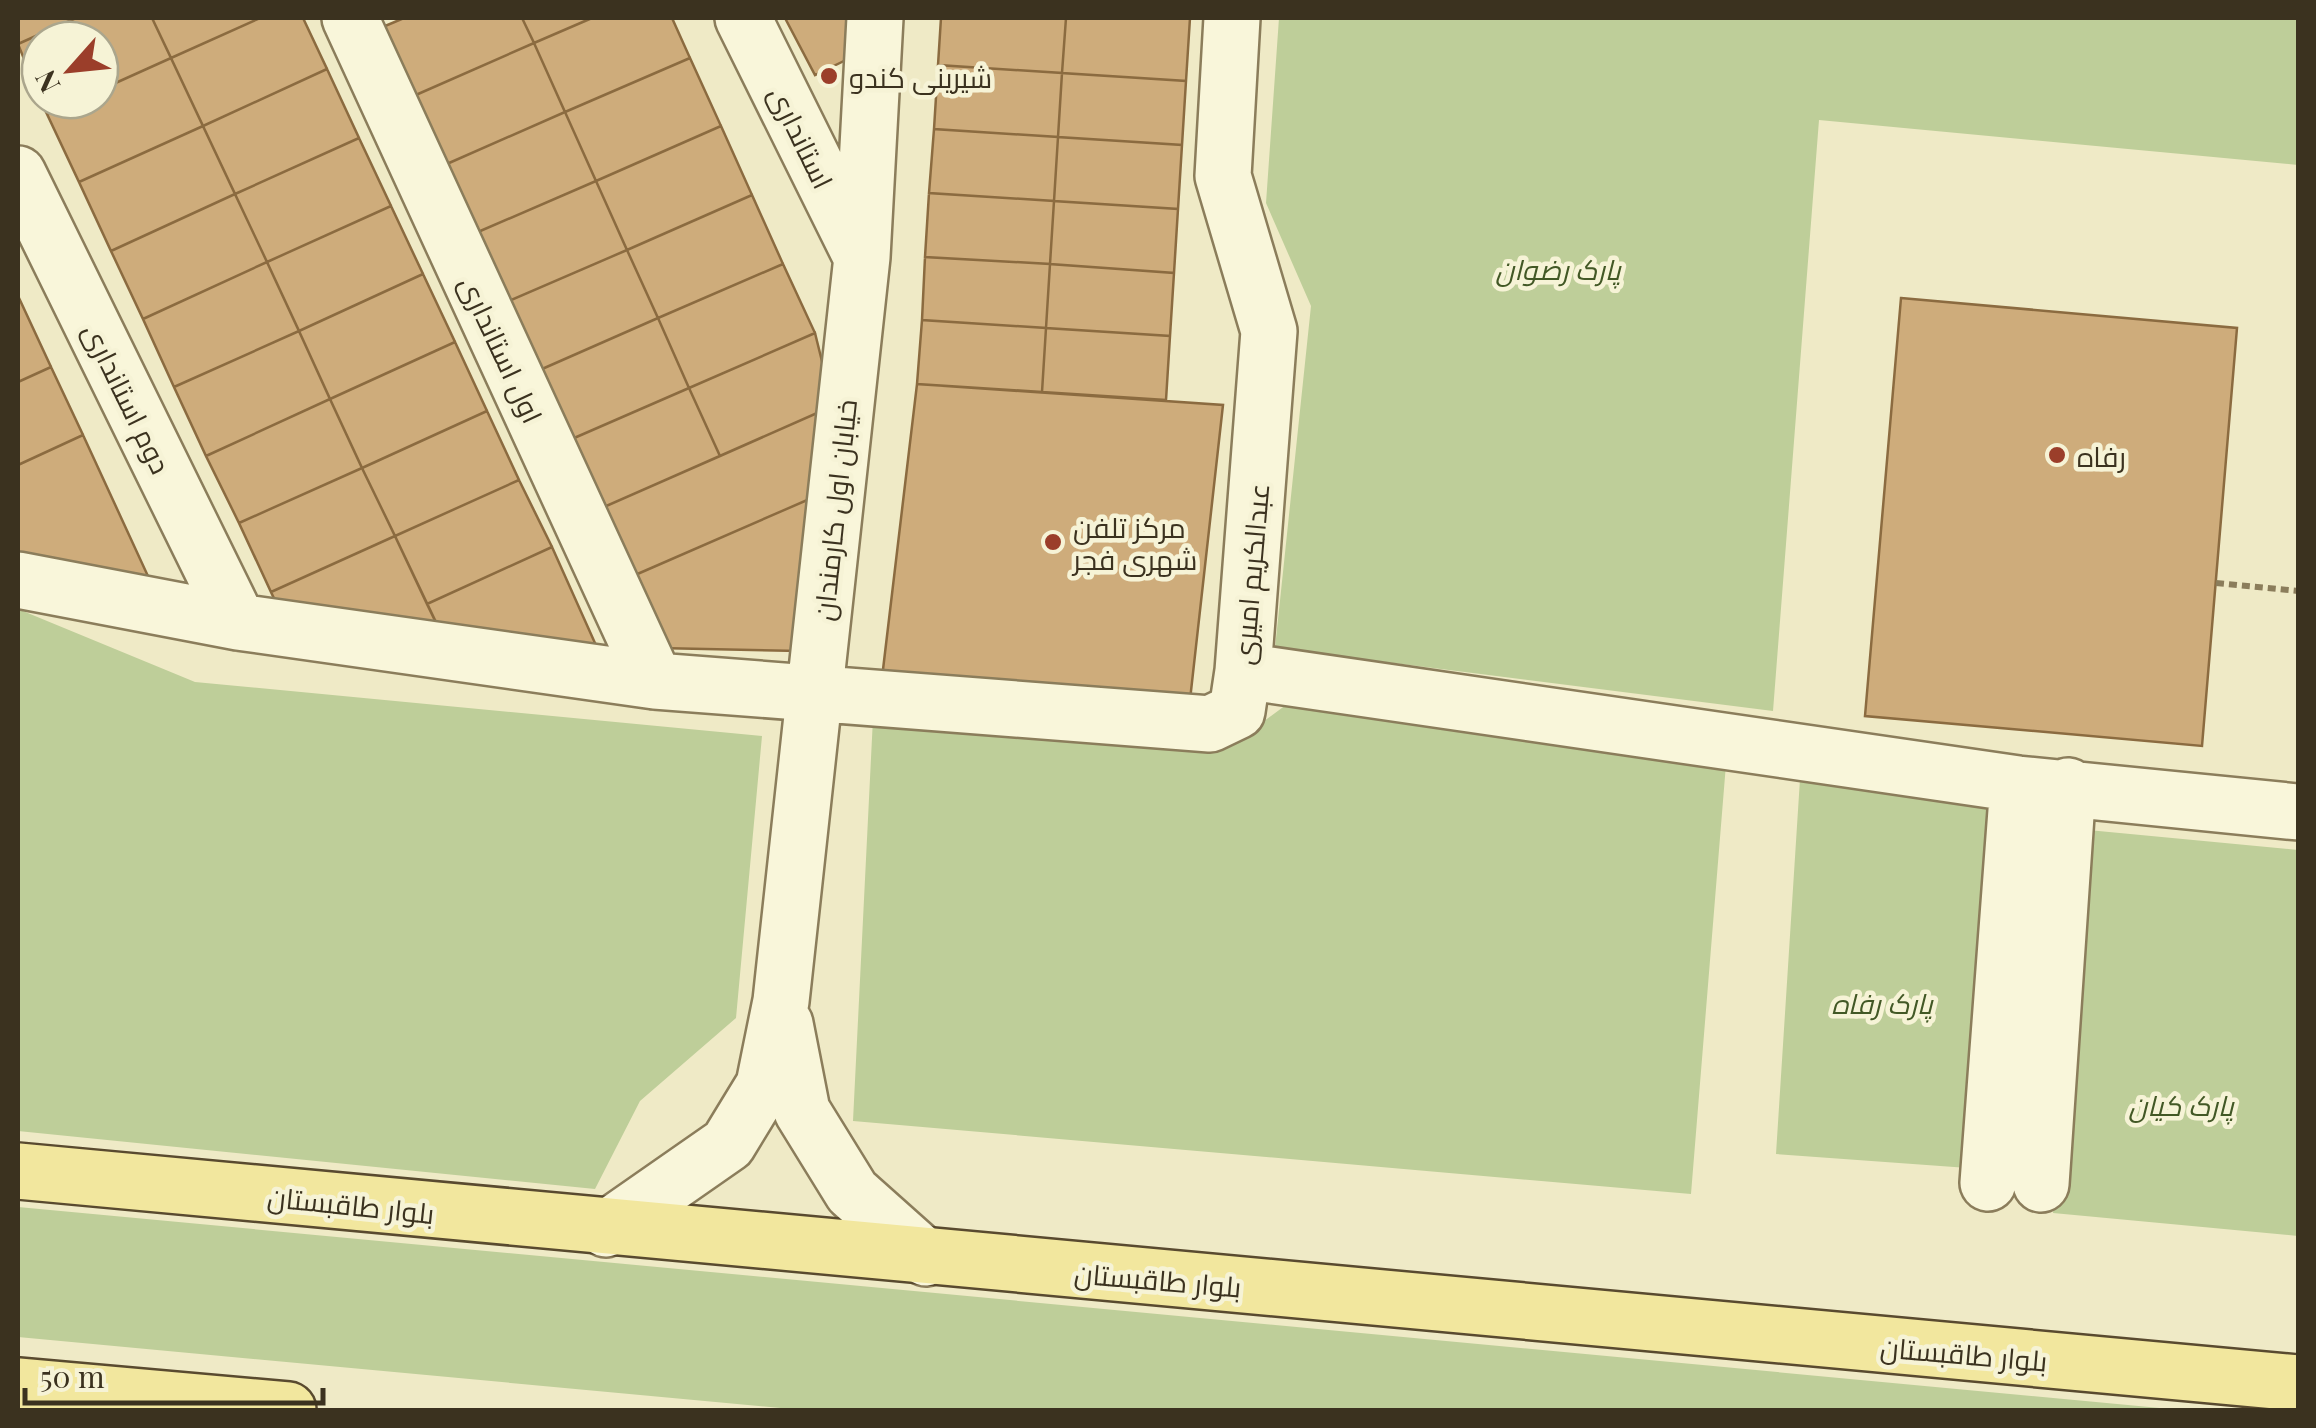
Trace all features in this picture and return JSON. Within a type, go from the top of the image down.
[{"type":"main road","name":"بلوار طاقبستان","points":[[18,1171],[606,1229],[2298,1384]]},
{"type":"main road","points":[[18,1386],[288,1410]]},
{"type":"street","name":"اول استانداری","points":[[350,18],[655,681]]},
{"type":"street","name":"استانداری","points":[[743,18],[862,257]]},
{"type":"street","name":"خیابان اول کارمندان","points":[[781,1002],[862,257],[876,18]]},
{"type":"street","name":"عبدالکریم امیری","points":[[813,696],[1210,724],[1237,710],[1244,671],[1269,331],[1223,176],[1232,18]]},
{"type":"street","name":"دوم استانداری","points":[[18,174],[238,622]]},
{"type":"street","points":[[18,580],[238,622],[655,681],[813,696]]},
{"type":"street","points":[[1244,671],[2043,785],[2298,812]]},
{"type":"street","points":[[1988,1183],[2043,785]]},
{"type":"street","points":[[2042,1184],[2043,785]]},
{"type":"street","points":[[606,1229],[728,1144],[764,1085],[781,1002]]},
{"type":"street","points":[[781,1002],[802,1112],[852,1192],[926,1258]]},
{"type":"path","points":[[2216,582],[2298,591]]},
{"type":"green space","name":"پارک رضوان","points":[[1279,18],[2298,18],[2298,165],[1819,120],[1773,711],[1275,648],[1311,306],[1266,203]]},
{"type":"green space","points":[[18,609],[195,682],[762,736],[736,1018],[640,1101],[595,1189],[18,1131]]},
{"type":"green space","points":[[1290,702],[1726,764],[1691,1194],[853,1121],[873,718],[1234,743]]},
{"type":"green space","name":"پارک رفاه","points":[[1800,779],[1991,798],[1968,1168],[1776,1154]]},
{"type":"green space","name":"پارک کیان","points":[[2088,830],[2298,850],[2298,1236],[2053,1213]]},
{"type":"green space","points":[[18,1207],[2181,1410],[802,1410],[18,1337]]},
{"type":"building","points":[[18,18],[76,18],[20,20],[18,44]]},
{"type":"building","points":[[152,18],[171,58],[120,81],[120,20],[72,20]]},
{"type":"building","points":[[152,18],[260,18],[171,58]]},
{"type":"building","points":[[260,18],[303,18],[327,69],[203,126],[171,58]]},
{"type":"building","points":[[404,18],[522,18],[534,43],[409,98],[378,29]]},
{"type":"building","points":[[522,18],[592,18],[534,43]]},
{"type":"building","points":[[592,18],[672,18],[690,58],[565,112],[534,43]]},
{"type":"building","points":[[785,18],[856,18],[850,58],[815,75]]},
{"type":"building","points":[[941,18],[1066,18],[1062,73],[938,65]]},
{"type":"building","points":[[1066,18],[1190,18],[1186,81],[1062,73]]},
{"type":"building","points":[[534,43],[565,112],[440,167],[409,98]]},
{"type":"building","points":[[171,58],[203,126],[79,182],[50,120],[120,120],[120,81]]},
{"type":"building","points":[[690,58],[721,126],[596,181],[565,112]]},
{"type":"building","points":[[938,65],[1062,73],[1058,137],[934,129]]},
{"type":"building","points":[[327,69],[359,138],[235,194],[203,126]]},
{"type":"building","points":[[1062,73],[1186,81],[1182,145],[1058,137]]},
{"type":"building","points":[[565,112],[596,181],[471,235],[440,167]]},
{"type":"building","points":[[203,126],[235,194],[111,251],[79,182]]},
{"type":"building","points":[[721,126],[752,195],[627,250],[596,181]]},
{"type":"building","points":[[934,129],[1058,137],[1054,201],[929,193]]},
{"type":"building","points":[[1058,137],[1182,145],[1178,209],[1054,201]]},
{"type":"building","points":[[359,138],[391,206],[267,262],[235,194]]},
{"type":"building","points":[[596,181],[627,250],[502,304],[471,235]]},
{"type":"building","points":[[929,193],[1054,201],[1050,264],[925,257]]},
{"type":"building","points":[[235,194],[267,262],[143,319],[111,251]]},
{"type":"building","points":[[752,195],[783,264],[658,318],[627,250]]},
{"type":"building","points":[[1054,201],[1178,209],[1174,273],[1050,264]]},
{"type":"building","points":[[391,206],[423,274],[299,331],[267,262]]},
{"type":"building","points":[[627,250],[658,318],[533,373],[502,304]]},
{"type":"building","points":[[925,257],[1050,264],[1046,328],[922,320]]},
{"type":"building","points":[[267,262],[299,331],[174,387],[143,319]]},
{"type":"building","points":[[783,264],[815,333],[689,388],[658,318]]},
{"type":"building","points":[[1050,264],[1174,273],[1170,336],[1046,328]]},
{"type":"building","points":[[423,274],[455,342],[330,399],[299,331]]},
{"type":"building","name":"رفاه","points":[[1901,298],[2237,328],[2202,746],[1865,716]]},
{"type":"building","points":[[18,299],[51,367],[18,382]]},
{"type":"building","points":[[658,318],[689,388],[565,442],[533,373]]},
{"type":"building","points":[[922,320],[1046,328],[1042,392],[917,384]]},
{"type":"building","points":[[1046,328],[1170,336],[1166,400],[1042,392]]},
{"type":"building","points":[[299,331],[330,399],[206,456],[174,387]]},
{"type":"building","points":[[815,333],[833,406],[720,456],[689,388]]},
{"type":"building","points":[[455,342],[487,411],[362,468],[330,399]]},
{"type":"building","points":[[51,367],[83,435],[18,465],[18,382]]},
{"type":"building","name":"مرکز تلفن شهری فجر","points":[[917,384],[1223,405],[1189,709],[882,678]]},
{"type":"building","points":[[689,388],[720,456],[595,511],[565,442]]},
{"type":"building","points":[[330,399],[362,468],[239,523],[206,456]]},
{"type":"building","points":[[833,406],[821,494],[626,579],[595,511]]},
{"type":"building","points":[[487,411],[519,480],[395,536],[362,468]]},
{"type":"building","points":[[83,435],[153,587],[18,564],[18,465]]},
{"type":"building","points":[[362,468],[395,536],[271,592],[239,523]]},
{"type":"building","points":[[519,480],[552,547],[427,604],[395,536]]},
{"type":"building","points":[[821,494],[799,651],[658,648],[626,579]]},
{"type":"building","points":[[395,536],[443,637],[281,613],[271,592]]},
{"type":"building","points":[[552,547],[599,652],[443,637],[427,604]]},
{"type":"place","name":"شیرینی کندو","points":[[829,76]]},
{"type":"place","name":"رفاه","points":[[2057,455]]},
{"type":"place","name":"مرکز تلفن شهری فجر","points":[[1053,542]]}]
